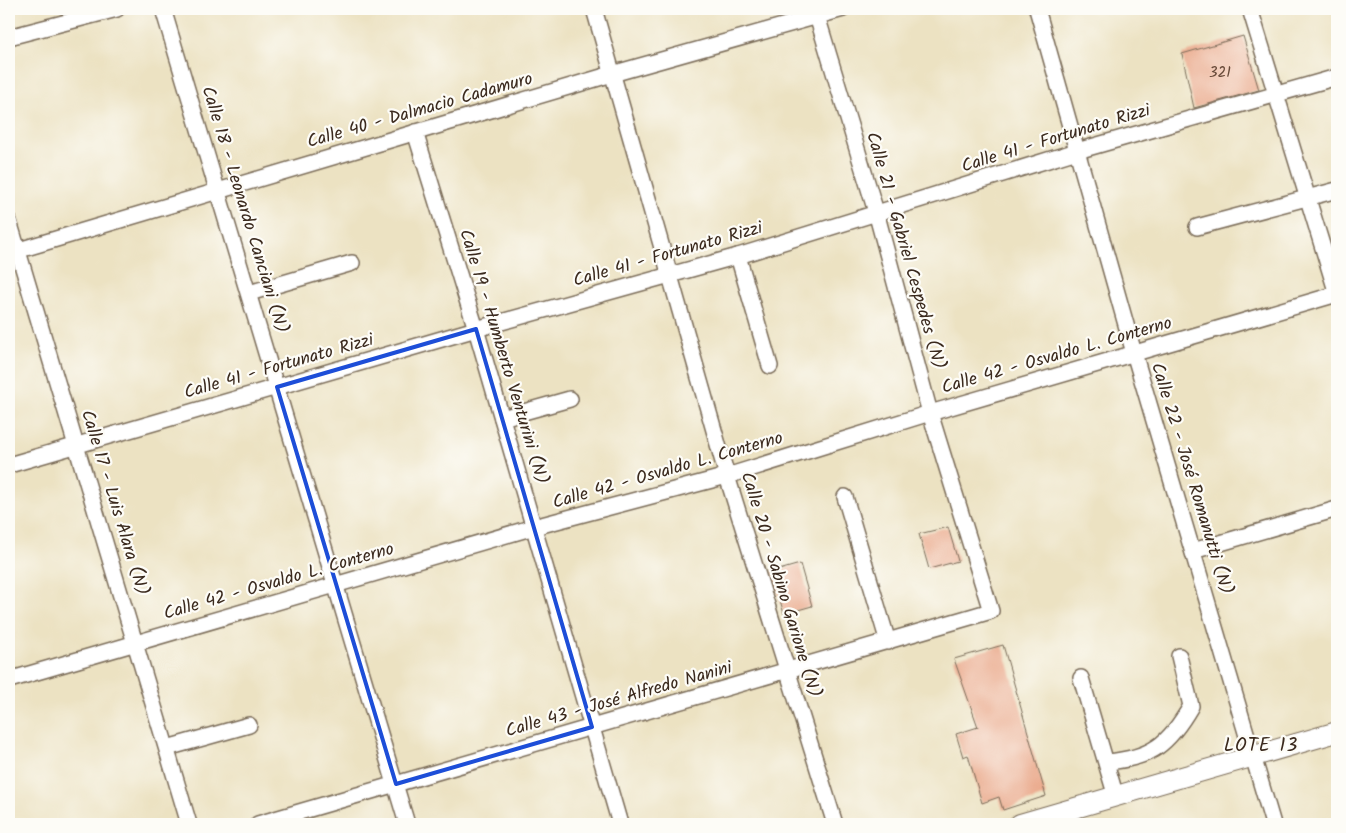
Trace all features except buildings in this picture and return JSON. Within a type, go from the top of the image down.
[{"type":"main road","points":[[1020,824],[1054,820],[1116,796],[1337,732]]},
{"type":"street","points":[[9,37],[117,9]]},
{"type":"street","name":"Calle 18 - Leonardo Canciani (N)","points":[[163,9],[219,190],[334,585],[407,824]]},
{"type":"street","name":"Calle 20 - Sabino Garione (N)","points":[[594,9],[727,476],[835,824]]},
{"type":"street","name":"Calle 40 - Dalmacio Cadamuro","points":[[13,252],[612,74],[843,9]]},
{"type":"street","name":"Calle 22 - José Romanutti (N)","points":[[1038,9],[1134,353],[1273,824]]},
{"type":"street","points":[[1250,9],[1337,294]]},
{"type":"street","name":"Calle 21 - Gabriel Cespedes (N)","points":[[817,16],[876,212],[930,413],[991,612]]},
{"type":"street","name":"Calle 41 - Fortunato Rizzi","points":[[9,465],[476,329],[738,256],[1077,151],[1337,77]]},
{"type":"street","name":"Calle 19 - Humberto Venturini (N)","points":[[416,132],[476,329],[620,824]]},
{"type":"street","points":[[1197,227],[1337,190]]},
{"type":"street","name":"Calle 17 - Luis Alara (N)","points":[[9,221],[13,252],[78,445],[189,824]]},
{"type":"street","points":[[738,256],[770,366]]},
{"type":"street","points":[[249,293],[352,264]]},
{"type":"street","name":"Calle 42 - Osvaldo L. Conterno","points":[[9,680],[534,527],[727,476],[930,413],[1337,294]]},
{"type":"street","points":[[502,418],[570,400]]},
{"type":"street","points":[[845,497],[888,642]]},
{"type":"street","points":[[1193,551],[1337,509]]},
{"type":"street","name":"Calle 43 - José Alfredo Nanini","points":[[258,824],[286,820],[396,784],[991,612]]},
{"type":"street","points":[[1107,762],[1140,755],[1163,745],[1180,724],[1191,706],[1179,656]]},
{"type":"street","points":[[1081,678],[1116,796]]},
{"type":"street","points":[[167,748],[249,725]]},
{"type":"highlighted area","points":[[476,329],[592,727],[396,784],[277,387]]},
{"type":"district","name":"LOTE 13","points":[[1261,746]]}]
